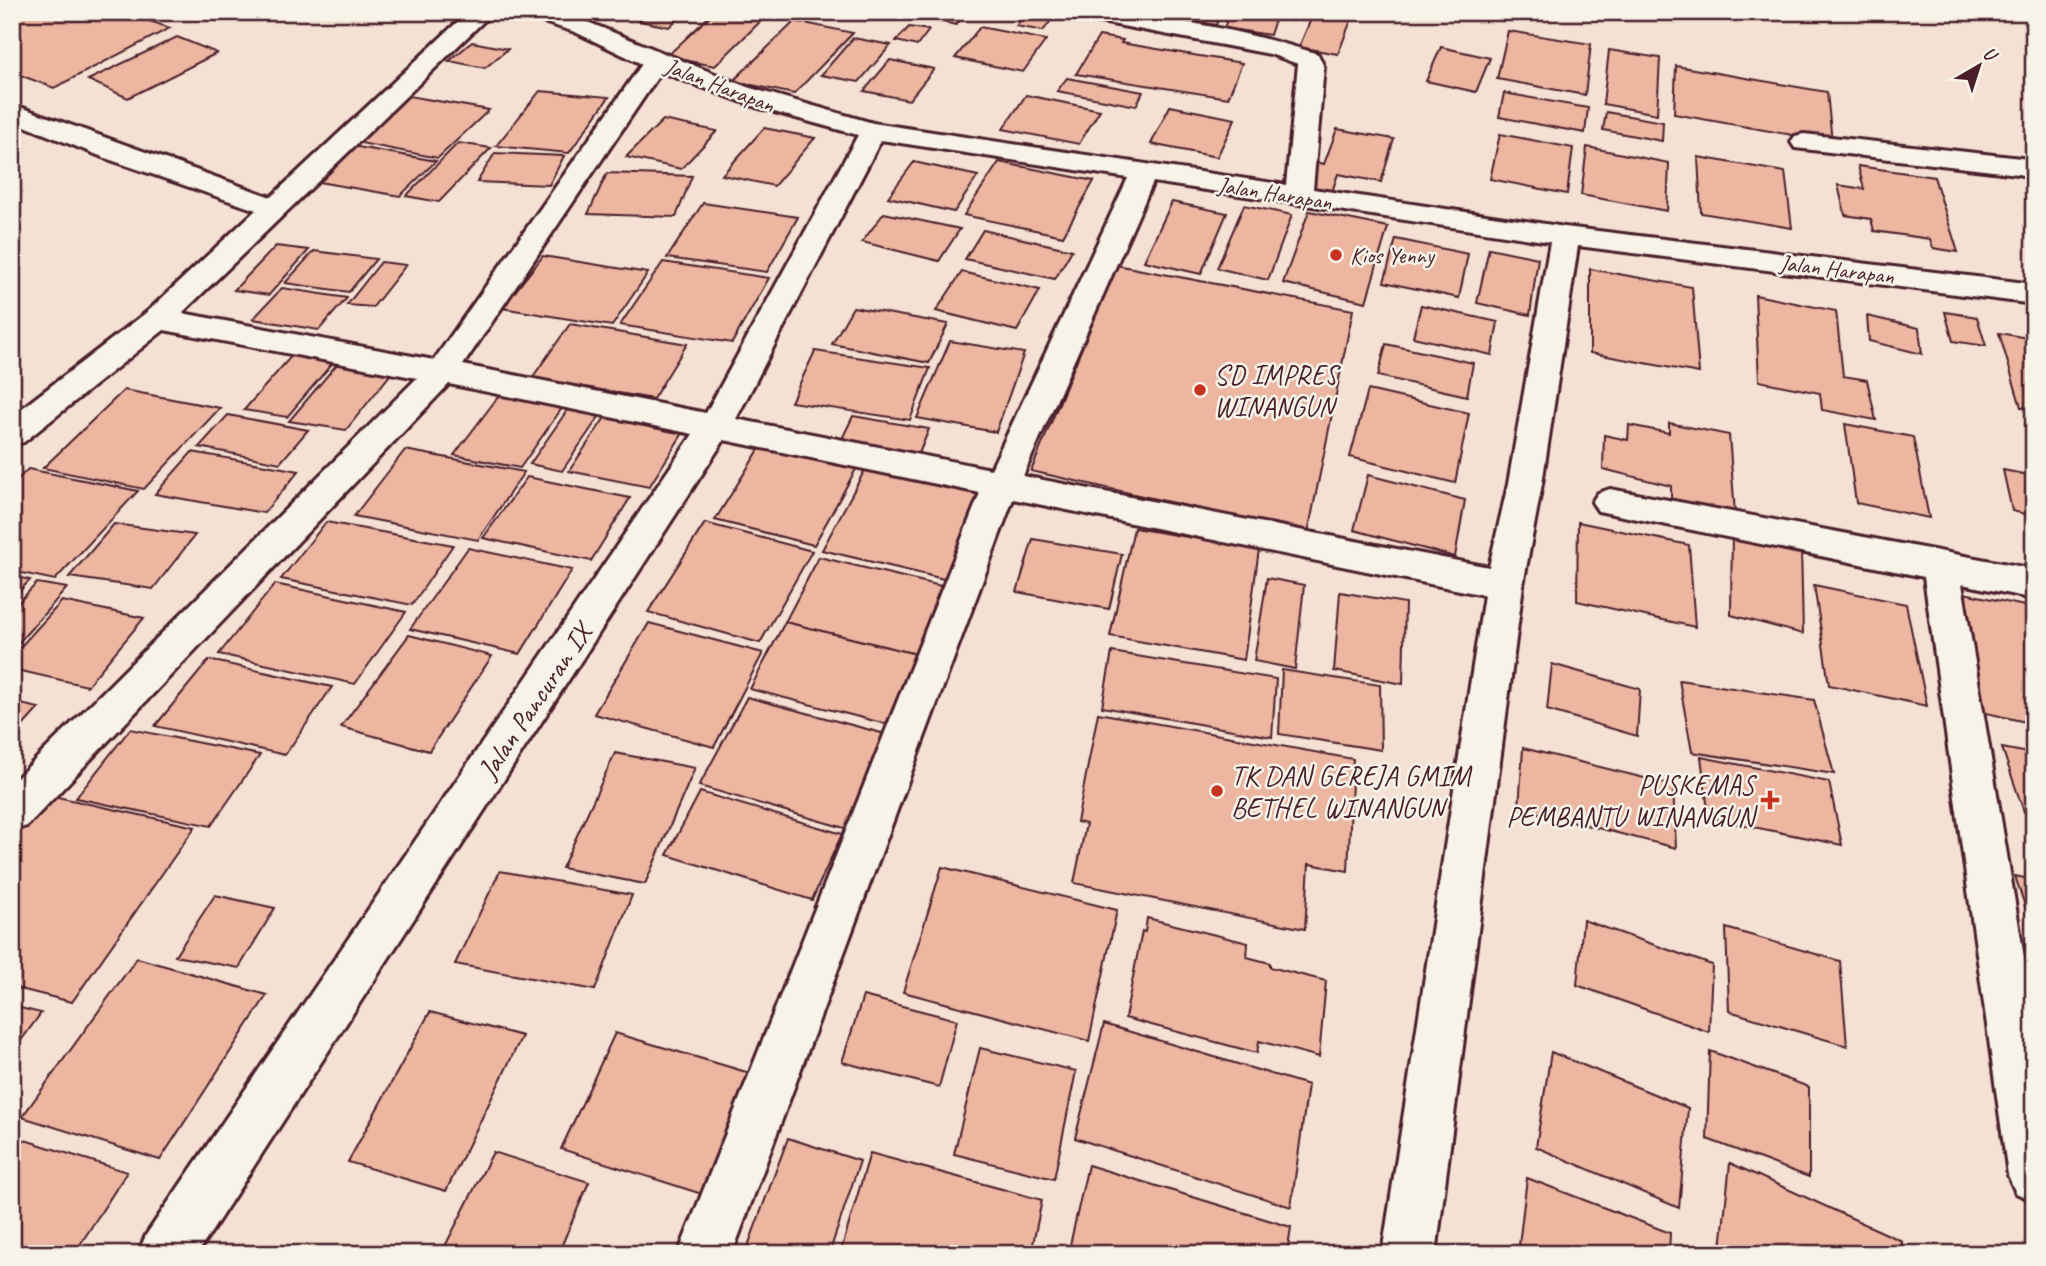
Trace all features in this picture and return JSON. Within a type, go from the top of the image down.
[{"type":"street","points":[[12,434],[158,319],[482,12]]},
{"type":"street","name":"Jalan Harapan","points":[[535,12],[586,27],[656,61],[783,109],[873,131],[1565,236],[2034,294]]},
{"type":"street","points":[[1085,12],[1275,48],[1309,59],[1312,66],[1298,197]]},
{"type":"street","points":[[12,812],[442,372],[656,61]]},
{"type":"street","points":[[12,113],[114,152],[274,207]]},
{"type":"street","name":"Jalan Pancuran IX","points":[[165,1254],[715,428],[873,131]]},
{"type":"street","points":[[1804,142],[2021,166],[2034,170]]},
{"type":"street","points":[[705,1254],[1001,485],[1143,172]]},
{"type":"street","points":[[1409,1254],[1504,586],[1525,484],[1565,236]]},
{"type":"street","points":[[158,319],[442,372],[1504,586]]},
{"type":"street","points":[[1610,502],[2034,584]]},
{"type":"street","points":[[1941,568],[2034,1175]]},
{"type":"building","points":[[12,12],[124,12],[170,28],[54,88],[12,72]]},
{"type":"building","points":[[650,12],[685,12],[669,27],[639,21]]},
{"type":"building","points":[[714,12],[770,12],[715,66],[666,57]]},
{"type":"building","points":[[921,12],[967,12],[956,25],[917,17]]},
{"type":"building","points":[[1026,12],[1056,14],[1043,31],[1016,26]]},
{"type":"building","points":[[1143,12],[1221,12],[1216,25]]},
{"type":"building","points":[[1230,12],[1303,12],[1301,19],[1276,16],[1270,35],[1224,28]]},
{"type":"building","points":[[1314,12],[1353,15],[1338,54],[1299,47]]},
{"type":"building","points":[[795,21],[853,33],[794,94],[733,81]]},
{"type":"building","points":[[909,27],[929,30],[917,46],[896,41]]},
{"type":"building","points":[[980,27],[1046,40],[1023,72],[955,58]]},
{"type":"building","points":[[1508,31],[1591,44],[1585,95],[1497,79]]},
{"type":"building","points":[[1099,36],[1123,40],[1121,43],[1242,63],[1228,98],[1076,74]]},
{"type":"building","points":[[177,37],[217,53],[128,98],[88,80]]},
{"type":"building","points":[[853,38],[891,45],[859,82],[821,75]]},
{"type":"building","points":[[472,42],[508,49],[485,68],[449,61]]},
{"type":"building","points":[[1441,47],[1490,58],[1476,92],[1426,81]]},
{"type":"building","points":[[1609,50],[1660,58],[1657,114],[1603,104]]},
{"type":"building","points":[[890,60],[934,69],[909,100],[864,91]]},
{"type":"building","points":[[1676,66],[1827,92],[1832,142],[1674,114]]},
{"type":"building","points":[[1067,78],[1143,92],[1136,106],[1057,91]]},
{"type":"building","points":[[540,91],[609,97],[569,153],[496,146]]},
{"type":"building","points":[[1504,93],[1588,108],[1585,133],[1499,117]]},
{"type":"building","points":[[403,95],[489,110],[438,158],[350,141]]},
{"type":"building","points":[[1026,95],[1100,110],[1079,144],[1003,129]]},
{"type":"building","points":[[1170,106],[1235,119],[1217,157],[1151,144]]},
{"type":"building","points":[[1606,112],[1663,122],[1662,141],[1603,130]]},
{"type":"building","points":[[663,120],[717,131],[681,169],[626,157]]},
{"type":"building","points":[[764,128],[815,138],[774,186],[722,175]]},
{"type":"building","points":[[1337,129],[1394,139],[1381,182],[1338,174],[1332,192],[1306,186],[1314,162],[1324,164]]},
{"type":"building","points":[[1500,134],[1573,148],[1567,194],[1490,179]]},
{"type":"building","points":[[458,143],[491,148],[439,202],[406,196]]},
{"type":"building","points":[[352,146],[436,161],[400,196],[313,181]]},
{"type":"building","points":[[1587,147],[1669,163],[1667,211],[1581,195]]},
{"type":"building","points":[[495,153],[564,156],[549,185],[477,182]]},
{"type":"building","points":[[1698,157],[1785,172],[1792,228],[1701,213]]},
{"type":"building","points":[[914,162],[978,176],[954,212],[888,197]]},
{"type":"building","points":[[999,162],[1094,181],[1063,236],[964,215]]},
{"type":"building","points":[[1858,166],[1934,177],[1958,252],[1933,248],[1930,239],[1874,231],[1871,219],[1845,215],[1838,185],[1864,189]]},
{"type":"building","points":[[607,173],[692,176],[676,217],[588,214]]},
{"type":"building","points":[[1172,202],[1227,213],[1201,274],[1144,261]]},
{"type":"building","points":[[703,203],[798,217],[767,272],[667,258]]},
{"type":"building","points":[[1244,205],[1292,215],[1268,280],[1217,268]]},
{"type":"building","name":"Kios Yenny","points":[[1309,211],[1388,227],[1366,302],[1283,283]]},
{"type":"building","points":[[884,213],[960,229],[939,261],[862,242]]},
{"type":"building","points":[[983,230],[1072,250],[1055,279],[965,259]]},
{"type":"building","points":[[1396,239],[1468,254],[1459,298],[1384,282]]},
{"type":"building","points":[[276,246],[309,250],[269,295],[234,290]]},
{"type":"building","points":[[1489,248],[1538,258],[1530,315],[1477,303]]},
{"type":"building","points":[[314,251],[376,259],[349,292],[285,283]]},
{"type":"building","points":[[543,256],[648,273],[612,326],[502,308]]},
{"type":"building","points":[[381,262],[406,265],[373,307],[347,305]]},
{"type":"building","points":[[663,262],[769,278],[732,343],[620,325]]},
{"type":"building","name":"SD IMPRES WINANGUN","points":[[1116,265],[1353,310],[1308,533],[1031,471]]},
{"type":"building","points":[[1590,269],[1692,287],[1699,373],[1590,353]]},
{"type":"building","points":[[962,272],[1040,290],[1017,331],[936,311]]},
{"type":"building","points":[[282,288],[347,298],[319,330],[253,319]]},
{"type":"building","points":[[1755,295],[1836,311],[1843,376],[1867,380],[1876,420],[1822,410],[1820,393],[1759,381]]},
{"type":"building","points":[[1421,305],[1498,322],[1492,355],[1413,337]]},
{"type":"building","points":[[853,307],[948,324],[929,363],[832,344]]},
{"type":"building","points":[[1945,312],[1977,317],[1986,346],[1953,341]]},
{"type":"building","points":[[1867,316],[1919,328],[1922,354],[1869,341]]},
{"type":"building","points":[[570,324],[687,344],[653,399],[532,378]]},
{"type":"building","points":[[1999,333],[2034,339],[2034,409],[2021,407]]},
{"type":"building","points":[[950,341],[1024,353],[996,432],[917,418]]},
{"type":"building","points":[[1386,344],[1473,363],[1467,396],[1378,376]]},
{"type":"building","points":[[815,351],[930,368],[910,420],[791,402]]},
{"type":"building","points":[[293,354],[335,360],[287,417],[244,410]]},
{"type":"building","points":[[342,358],[397,366],[346,430],[289,421]]},
{"type":"building","points":[[504,389],[567,401],[520,468],[454,455]]},
{"type":"building","points":[[124,390],[220,408],[144,489],[43,468]]},
{"type":"building","points":[[1368,390],[1469,413],[1455,483],[1350,457]]},
{"type":"building","points":[[573,402],[605,408],[562,471],[530,464]]},
{"type":"building","points":[[610,410],[688,425],[649,487],[569,471]]},
{"type":"building","points":[[228,415],[308,430],[280,463],[199,447]]},
{"type":"building","points":[[853,416],[929,429],[916,461],[838,447]]},
{"type":"building","points":[[1669,423],[1729,435],[1735,513],[1671,500],[1671,486],[1603,469],[1604,435],[1628,440],[1629,425],[1669,433]]},
{"type":"building","points":[[1845,424],[1913,437],[1929,518],[1856,503]]},
{"type":"building","points":[[765,440],[860,462],[814,545],[715,520]]},
{"type":"building","points":[[405,450],[524,472],[478,540],[354,516]]},
{"type":"building","points":[[192,452],[299,471],[264,513],[155,494]]},
{"type":"building","points":[[868,464],[988,491],[948,580],[822,550]]},
{"type":"building","points":[[28,469],[138,491],[55,580],[12,571],[12,485]]},
{"type":"building","points":[[2003,470],[2034,476],[2034,516],[2012,511]]},
{"type":"building","points":[[1368,475],[1465,500],[1455,557],[1354,530]]},
{"type":"building","points":[[527,477],[630,498],[591,561],[483,538]]},
{"type":"building","points":[[326,522],[453,545],[412,605],[281,579]]},
{"type":"building","points":[[1578,522],[1689,545],[1695,627],[1577,601]]},
{"type":"building","points":[[705,523],[812,551],[760,643],[648,612]]},
{"type":"building","points":[[114,524],[195,535],[153,589],[69,577]]},
{"type":"building","points":[[1134,528],[1259,549],[1244,660],[1110,636]]},
{"type":"building","points":[[1732,528],[1801,546],[1803,634],[1731,615]]},
{"type":"building","points":[[1033,539],[1122,554],[1109,609],[1017,592]]},
{"type":"building","points":[[468,548],[572,570],[520,654],[410,629]]},
{"type":"building","points":[[819,557],[945,587],[916,654],[785,622]]},
{"type":"building","points":[[12,576],[30,580],[12,599]]},
{"type":"building","points":[[1267,578],[1304,585],[1295,669],[1254,661]]},
{"type":"building","points":[[37,583],[67,588],[12,650],[12,609]]},
{"type":"building","points":[[275,584],[406,612],[355,684],[219,654]]},
{"type":"building","points":[[1814,585],[1906,604],[1927,706],[1829,685]]},
{"type":"building","points":[[1950,590],[2034,608],[2034,724],[1978,711]]},
{"type":"building","points":[[1340,592],[1405,603],[1403,684],[1334,671]]},
{"type":"building","points":[[62,601],[144,618],[87,686],[12,669],[12,656]]},
{"type":"building","points":[[785,622],[916,654],[886,724],[750,689]]},
{"type":"building","points":[[649,623],[763,653],[714,747],[594,714]]},
{"type":"building","points":[[409,635],[492,656],[429,751],[341,727]]},
{"type":"building","points":[[1112,652],[1276,679],[1272,737],[1102,707]]},
{"type":"building","points":[[209,660],[332,687],[285,755],[155,726]]},
{"type":"building","points":[[1552,664],[1640,689],[1637,736],[1547,710]]},
{"type":"building","points":[[1282,670],[1380,685],[1381,750],[1279,734]]},
{"type":"building","points":[[1679,680],[1814,700],[1834,774],[1692,752]]},
{"type":"building","points":[[747,697],[889,735],[848,829],[699,786]]},
{"type":"building","points":[[12,702],[39,708],[12,738]]},
{"type":"building","name":"TK DAN GEREJA GMIM BETHEL WINANGUN","points":[[1098,713],[1353,759],[1348,871],[1309,864],[1305,929],[1074,883],[1086,824],[1077,822]]},
{"type":"building","points":[[130,729],[260,755],[211,826],[76,798]]},
{"type":"building","points":[[1523,748],[1673,785],[1676,848],[1519,808]]},
{"type":"building","points":[[2002,748],[2034,754],[2034,814],[2024,812]]},
{"type":"building","points":[[615,753],[695,768],[645,884],[562,868]]},
{"type":"building","name":"PUSKEMAS PEMBANTU WINANGUN","points":[[1701,757],[1829,782],[1842,845],[1709,818]]},
{"type":"building","points":[[700,792],[842,834],[812,900],[667,855]]},
{"type":"building","points":[[39,793],[195,827],[72,1002],[12,987],[12,827]]},
{"type":"building","points":[[942,867],[1117,910],[1089,1041],[903,992]]},
{"type":"building","points":[[500,871],[632,895],[595,990],[455,964]]},
{"type":"building","points":[[2015,876],[2034,880],[2034,921],[2030,921]]},
{"type":"building","points":[[215,895],[275,908],[239,968],[175,956]]},
{"type":"building","points":[[1147,918],[1248,943],[1247,957],[1270,963],[1270,967],[1326,981],[1319,1057],[1259,1041],[1257,1053],[1125,1018]]},
{"type":"building","points":[[1583,920],[1712,965],[1709,1032],[1577,985]]},
{"type":"building","points":[[1726,928],[1840,961],[1847,1046],[1729,1011]]},
{"type":"building","points":[[137,958],[267,995],[160,1160],[22,1117]]},
{"type":"building","points":[[863,996],[957,1020],[939,1087],[842,1062]]},
{"type":"building","points":[[12,1006],[41,1013],[12,1053]]},
{"type":"building","points":[[430,1012],[522,1036],[446,1191],[348,1162]]},
{"type":"building","points":[[1104,1024],[1308,1085],[1291,1207],[1075,1138]]},
{"type":"building","points":[[615,1033],[753,1074],[705,1195],[561,1149]]},
{"type":"building","points":[[980,1048],[1076,1071],[1054,1179],[954,1154]]},
{"type":"building","points":[[1710,1051],[1809,1087],[1809,1177],[1707,1139]]},
{"type":"building","points":[[1551,1052],[1688,1108],[1679,1208],[1536,1147]]},
{"type":"building","points":[[12,1136],[127,1172],[74,1254],[12,1254]]},
{"type":"building","points":[[788,1138],[860,1161],[829,1254],[745,1254]]},
{"type":"building","points":[[493,1152],[589,1182],[558,1254],[441,1254]]},
{"type":"building","points":[[870,1153],[1042,1200],[1031,1254],[840,1254]]},
{"type":"building","points":[[1730,1163],[1902,1241],[1902,1254],[1733,1254],[1721,1248]]},
{"type":"building","points":[[1088,1165],[1291,1227],[1287,1254],[1068,1254]]},
{"type":"building","points":[[1527,1178],[1670,1233],[1669,1254],[1518,1254]]},
{"type":"place","name":"Kios Yenny","points":[[1336,255]]},
{"type":"place","name":"SD IMPRES WINANGUN","points":[[1200,390]]},
{"type":"place","name":"TK DAN GEREJA GMIM BETHEL WINANGUN","points":[[1217,791]]},
{"type":"place","name":"PUSKEMAS PEMBANTU WINANGUN","points":[[1770,800]]}]
